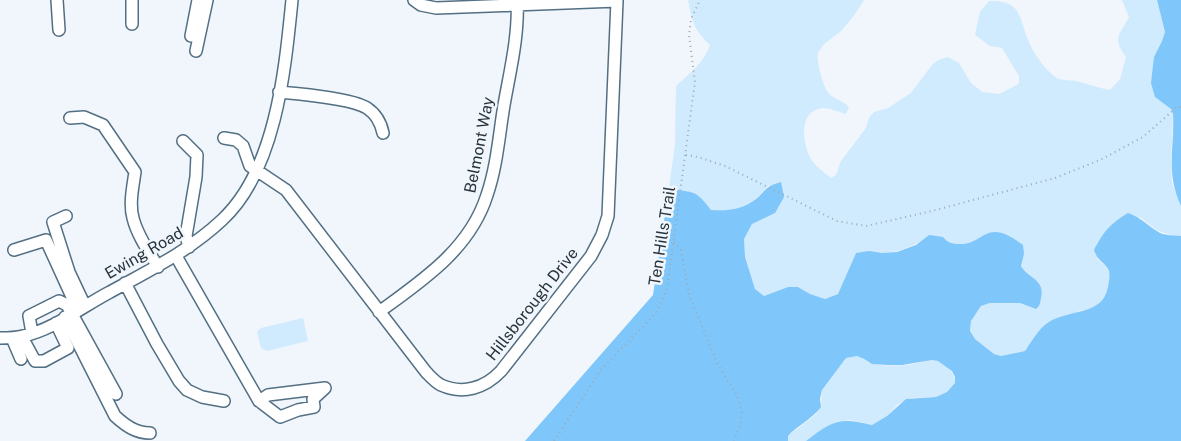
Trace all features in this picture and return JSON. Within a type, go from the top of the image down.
[{"type":"street","points":[[57,0],[59,30]]},
{"type":"street","points":[[132,0],[132,24]]},
{"type":"street","points":[[191,36],[198,0]]},
{"type":"street","points":[[196,51],[207,0]]},
{"type":"street","name":"Ewing Road","points":[[16,336],[71,314],[158,267],[189,247],[223,220],[240,199],[257,172],[269,140],[279,92],[292,0]]},
{"type":"street","points":[[414,0],[421,5],[436,8],[517,2],[617,1]]},
{"type":"street","name":"Hillsborough Drive","points":[[257,172],[286,190],[426,372],[440,384],[458,390],[476,388],[494,379],[502,371],[590,256],[602,235],[608,216],[617,1]]},
{"type":"street","name":"Belmont Way","points":[[379,312],[454,253],[470,231],[482,208],[490,183],[509,76],[515,37],[517,2]]},
{"type":"street","points":[[279,92],[365,106],[378,118],[383,133]]},
{"type":"street","points":[[70,118],[84,117],[103,125],[135,172],[132,194],[132,218],[158,267]]},
{"type":"street","points":[[224,138],[236,140],[243,146],[250,166],[257,172]]},
{"type":"street","points":[[183,141],[197,155],[196,178],[186,236],[189,247]]},
{"type":"street","points":[[16,336],[34,362],[44,361],[68,348],[71,314],[69,272],[53,222],[66,216]]},
{"type":"street","points":[[14,250],[46,240],[71,314],[116,394]]},
{"type":"street","points":[[176,256],[259,401],[280,417],[298,410],[314,407],[313,399],[325,388],[268,395],[259,401]]},
{"type":"street","points":[[125,284],[157,344],[183,386],[202,397],[224,401]]},
{"type":"street","points":[[21,359],[16,336],[29,316],[59,301],[67,305],[115,416],[139,433],[150,433]]},
{"type":"path","name":"Ten Hills Trail","points":[[554,441],[601,370],[656,313],[667,289],[695,82],[689,35],[691,19],[700,0]]},
{"type":"path","points":[[686,155],[725,166],[837,221],[866,226],[932,211],[1056,178],[1100,160],[1143,138],[1177,107],[1181,107]]},
{"type":"path","points":[[673,241],[681,250],[689,295],[718,362],[736,394],[742,413],[740,426],[734,441]]},
{"type":"shaded area","points":[[688,0],[864,0],[843,29],[826,43],[818,53],[820,72],[827,91],[849,107],[846,114],[826,108],[815,110],[806,121],[804,137],[808,153],[815,164],[831,178],[836,175],[841,161],[866,128],[869,118],[874,112],[888,108],[911,93],[938,60],[948,57],[959,63],[971,83],[982,92],[999,94],[1019,83],[1019,76],[1002,48],[990,46],[975,35],[980,12],[989,1],[1009,4],[1014,8],[1018,13],[1034,52],[1044,66],[1057,78],[1110,90],[1120,79],[1126,57],[1118,41],[1118,37],[1129,17],[1122,0],[1157,0],[1165,32],[1154,57],[1155,97],[1171,109],[1173,113],[1172,183],[1181,206],[1181,236],[1159,231],[1140,217],[1097,259],[1109,272],[1110,279],[1107,294],[1100,303],[1093,308],[1079,311],[1034,337],[1025,351],[1001,356],[994,354],[975,339],[970,331],[971,321],[981,306],[990,303],[1020,303],[1036,309],[1040,284],[1021,266],[1024,254],[986,235],[969,245],[954,244],[929,236],[902,250],[884,253],[856,253],[838,294],[825,299],[810,294],[798,287],[788,287],[764,296],[755,289],[745,257],[744,239],[752,224],[775,213],[769,185],[750,203],[730,210],[711,210],[697,195],[669,188],[675,144],[676,86],[700,63],[710,45],[700,35],[694,25]]},
{"type":"shaded area","points":[[1157,0],[1181,0],[1181,206],[1173,182],[1173,113],[1171,109],[1155,97],[1151,83],[1154,57],[1165,32]]},
{"type":"shaded area","points":[[781,182],[784,197],[775,213],[752,224],[744,239],[745,257],[755,289],[764,296],[788,287],[798,287],[810,294],[825,299],[838,294],[856,253],[869,251],[882,253],[897,252],[916,245],[929,235],[943,237],[954,244],[965,244],[986,234],[999,232],[1023,245],[1024,254],[1021,266],[1041,287],[1042,292],[1038,307],[1036,309],[1020,303],[990,303],[981,306],[971,321],[970,331],[975,339],[994,354],[1001,356],[1025,351],[1039,331],[1049,322],[1099,303],[1105,296],[1108,287],[1109,271],[1097,257],[1094,250],[1108,228],[1128,213],[1160,233],[1181,236],[1181,441],[806,441],[837,422],[852,421],[872,425],[887,416],[906,399],[936,397],[947,392],[955,383],[952,371],[938,361],[888,365],[872,364],[857,356],[846,358],[822,390],[821,407],[788,436],[788,441],[525,441],[653,295],[669,188],[697,195],[711,210],[723,210],[735,209],[745,205],[756,199],[769,187]]},
{"type":"shaded area","points":[[303,318],[308,341],[267,351],[261,348],[257,332],[261,328]]},
{"type":"shaded area","points":[[857,356],[872,364],[884,365],[914,364],[931,360],[942,362],[953,375],[955,383],[947,392],[936,397],[911,398],[898,404],[887,416],[872,425],[851,420],[836,422],[825,427],[806,441],[788,441],[788,436],[815,415],[821,407],[822,390],[846,358]]}]
